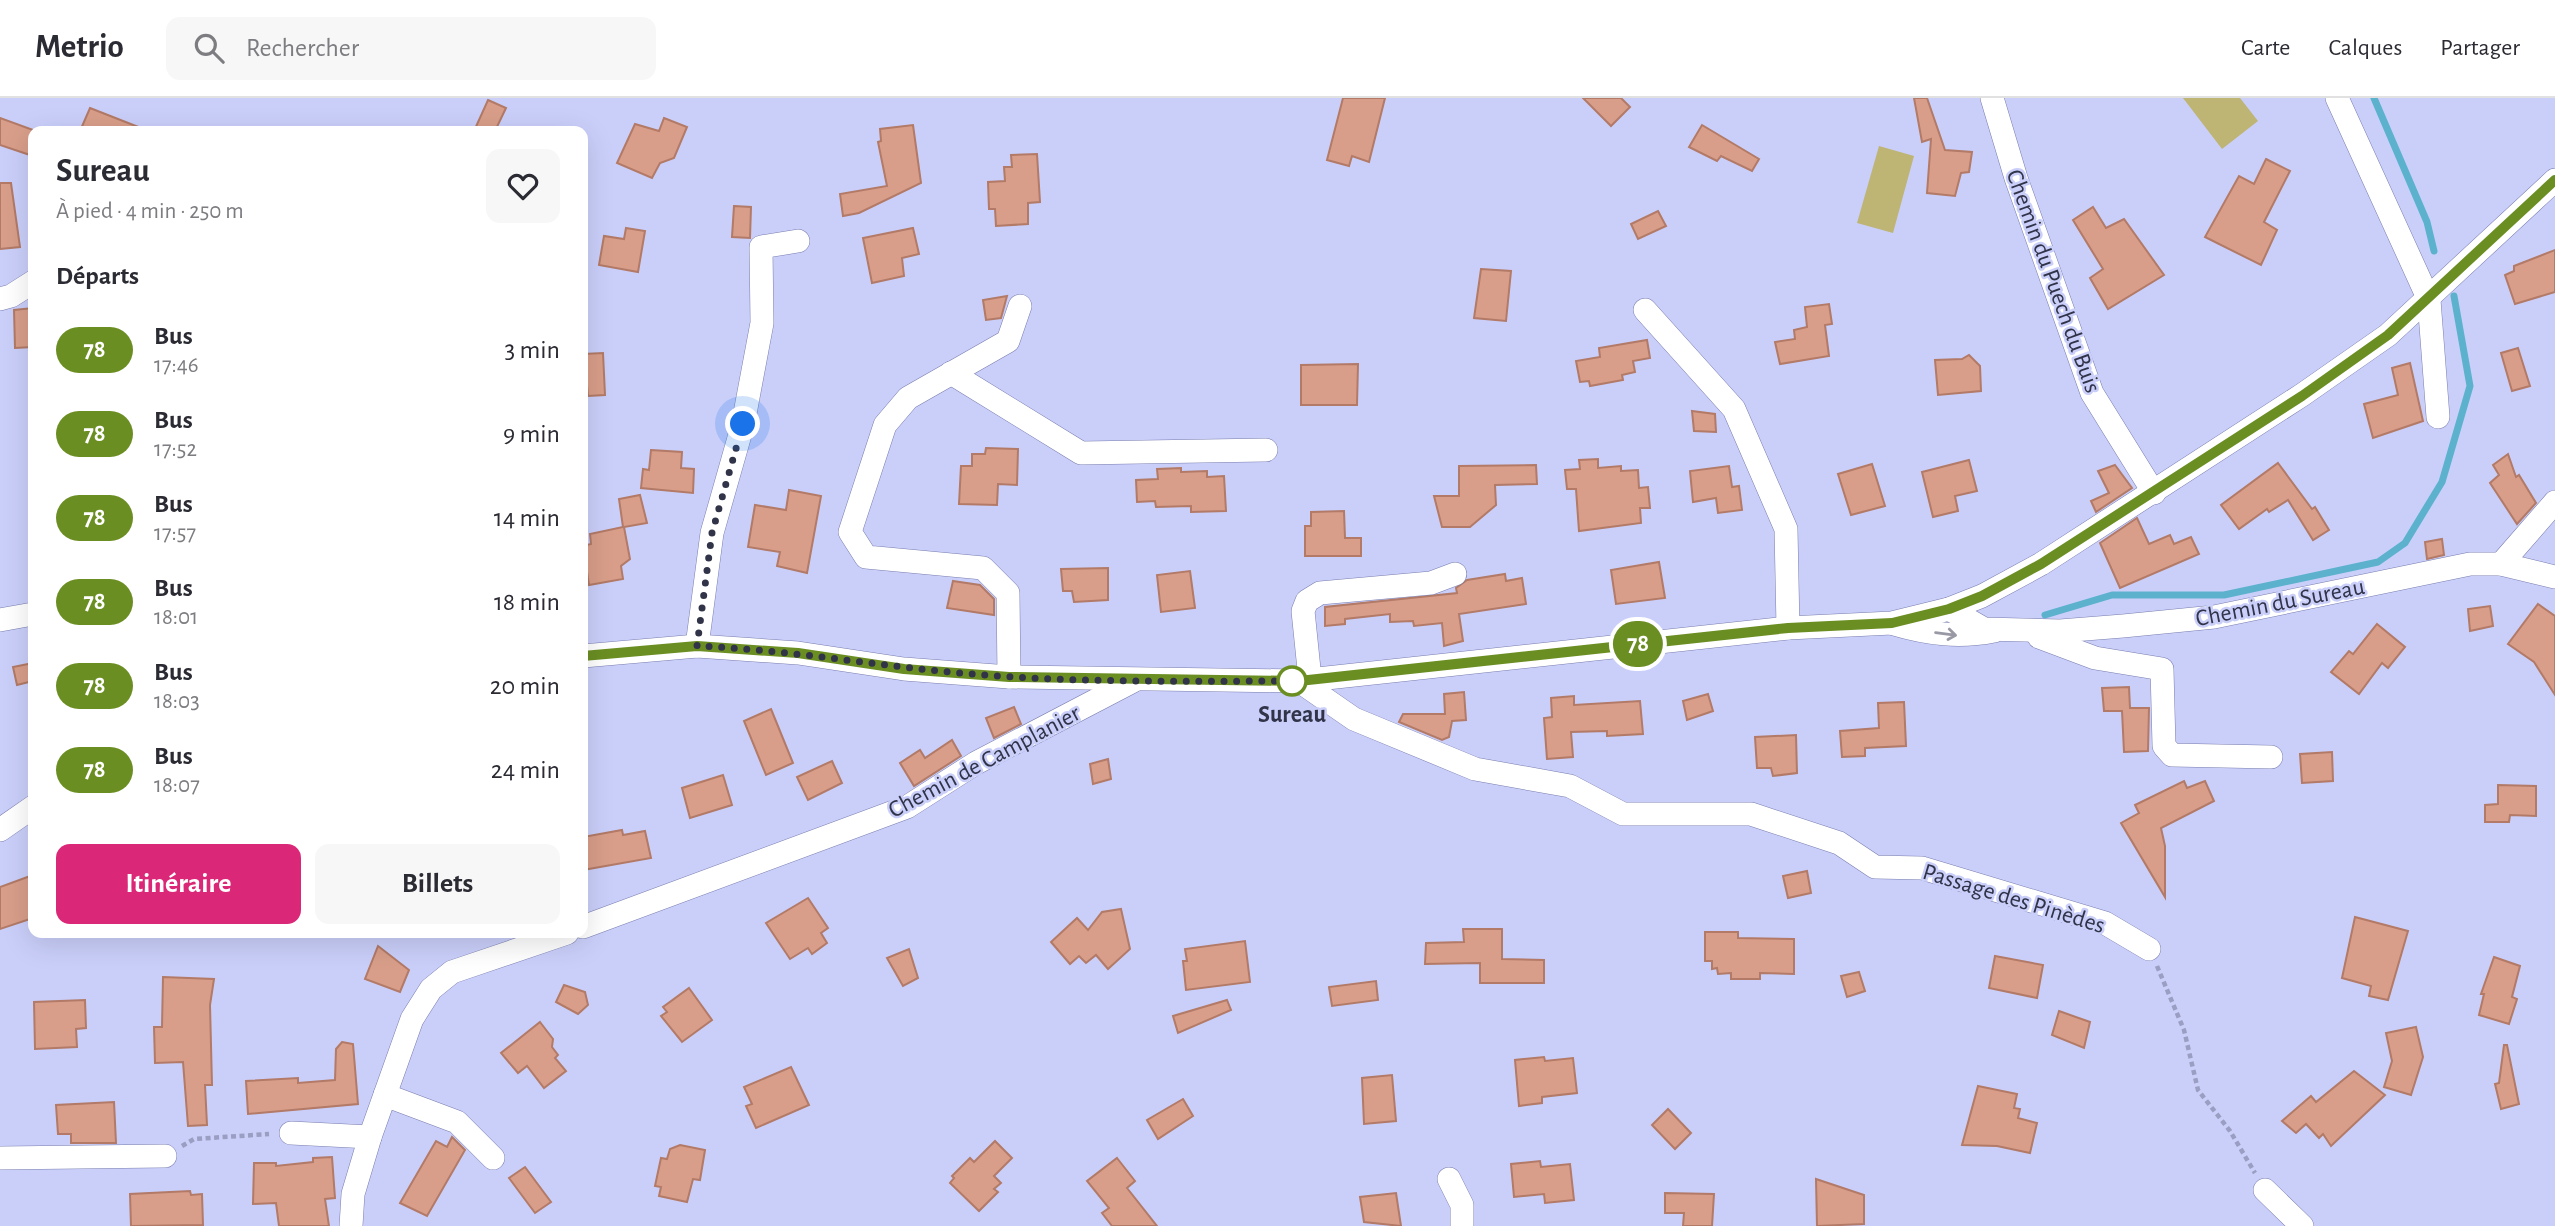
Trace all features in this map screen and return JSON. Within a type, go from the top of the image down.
[{"type":"street","name":"Chemin du Puech du Buis","points":[[1992,98],[2012,167],[2092,393],[2154,494]]},
{"type":"street","points":[[2337,98],[2429,300],[2438,417]]},
{"type":"street","name":"Chemin de Camplanier","points":[[588,925],[907,807],[976,763],[1136,680],[1304,680],[1788,628],[1892,623],[1949,609],[1982,596],[2041,564],[2154,494],[2378,343],[2429,300],[2555,180]]},
{"type":"street","points":[[697,646],[712,533],[743,424],[762,323],[761,247],[798,241]]},
{"type":"street","points":[[1009,677],[1008,593],[983,568],[866,557],[850,532],[885,425],[908,398],[1008,341],[1020,306]]},
{"type":"street","points":[[1645,310],[1734,409],[1786,529],[1788,628]]},
{"type":"street","points":[[951,373],[1081,453],[1266,450]]},
{"type":"street","points":[[2501,564],[2555,502]]},
{"type":"street","name":"Chemin du Sureau","points":[[1949,609],[1984,629],[2060,631],[2214,617],[2470,564],[2501,564],[2555,577]]},
{"type":"street","points":[[1304,680],[1303,611],[1307,601],[1320,593],[1431,583],[1455,574]]},
{"type":"street","points":[[1982,596],[2012,630],[2095,658],[2162,669],[2165,746],[2172,755],[2271,757]]},
{"type":"street","points":[[0,620],[28,615]]},
{"type":"street","name":"Chemin du Sureau","points":[[1892,623],[1919,631],[1966,637],[2012,630]]},
{"type":"street","points":[[588,656],[697,646],[798,653],[904,669],[1009,677],[1136,680]]},
{"type":"street","name":"Passage des Pinèdes","points":[[1304,680],[1354,719],[1475,769],[1570,786],[1623,814],[1751,814],[1839,843],[1875,867],[1923,868],[2105,923],[2149,949]]},
{"type":"street","points":[[0,830],[28,810]]},
{"type":"street","points":[[351,1226],[353,1194],[370,1137],[412,1018],[431,989],[452,972],[552,938]]},
{"type":"street","points":[[385,1095],[457,1122],[493,1158]]},
{"type":"street","points":[[291,1133],[370,1137]]},
{"type":"street","points":[[0,1158],[165,1156]]},
{"type":"street","points":[[1449,1180],[1462,1205],[1462,1226]]},
{"type":"street","points":[[2265,1189],[2302,1226]]},
{"type":"path","points":[[2149,949],[2184,1030],[2198,1090],[2230,1131],[2265,1189]]},
{"type":"path","points":[[194,1139],[291,1133]]},
{"type":"shaded area","points":[[2183,98],[2240,98],[2258,121],[2222,149]]},
{"type":"shaded area","points":[[1879,146],[1914,156],[1893,233],[1857,223]]},
{"type":"building","points":[[1343,98],[1385,98],[1369,162],[1352,156],[1349,166],[1327,160]]},
{"type":"building","points":[[1583,98],[1621,98],[1630,107],[1611,126]]},
{"type":"building","points":[[1914,98],[1927,98],[1945,150],[1972,152],[1969,172],[1961,173],[1955,196],[1927,193],[1931,139],[1922,142]]},
{"type":"building","points":[[488,100],[506,108],[497,126],[476,126]]},
{"type":"building","points":[[90,108],[136,126],[82,126]]},
{"type":"building","points":[[0,118],[28,128],[28,154],[0,145]]},
{"type":"building","points":[[664,118],[687,127],[674,158],[660,163],[652,178],[617,163],[635,124],[659,131]]},
{"type":"building","points":[[913,125],[921,183],[859,213],[843,216],[840,194],[887,186],[878,142],[881,141],[880,129]]},
{"type":"building","points":[[1702,125],[1759,159],[1752,171],[1721,156],[1717,161],[1689,147]]},
{"type":"building","points":[[1037,154],[1040,202],[1028,203],[1028,224],[996,226],[995,209],[989,209],[988,182],[1005,181],[1004,167],[1012,167],[1011,155]]},
{"type":"building","points":[[2266,159],[2290,171],[2264,222],[2277,230],[2261,265],[2205,237],[2239,176],[2254,184]]},
{"type":"building","points":[[0,183],[11,183],[20,247],[0,249]]},
{"type":"building","points":[[734,206],[751,207],[750,238],[732,237]]},
{"type":"building","points":[[2093,207],[2106,228],[2124,219],[2164,275],[2108,309],[2090,278],[2103,269],[2073,220]]},
{"type":"building","points":[[1658,211],[1666,226],[1638,239],[1631,224]]},
{"type":"building","points":[[626,228],[645,231],[638,272],[599,265],[604,236],[624,239]]},
{"type":"building","points":[[913,228],[919,254],[902,258],[904,276],[872,283],[863,238]]},
{"type":"building","points":[[2555,250],[2555,292],[2515,304],[2505,275],[2514,271],[2514,266]]},
{"type":"building","points":[[1481,269],[1511,271],[1506,321],[1474,318]]},
{"type":"building","points":[[1007,296],[1001,318],[986,320],[983,300]]},
{"type":"building","points":[[1829,304],[1832,324],[1825,325],[1829,356],[1780,364],[1775,342],[1795,339],[1794,330],[1807,327],[1805,307]]},
{"type":"building","points":[[28,309],[28,347],[15,348],[14,310]]},
{"type":"building","points":[[1647,340],[1650,358],[1633,361],[1635,372],[1622,375],[1623,380],[1590,386],[1589,381],[1580,382],[1576,361],[1600,357],[1599,348]]},
{"type":"building","points":[[2518,348],[2530,386],[2512,391],[2501,353]]},
{"type":"building","points":[[603,353],[605,395],[588,396],[588,354]]},
{"type":"building","points":[[1969,355],[1980,366],[1981,391],[1938,395],[1935,360],[1962,359]]},
{"type":"building","points":[[2410,363],[2423,421],[2373,438],[2364,404],[2398,395],[2392,368]]},
{"type":"building","points":[[1358,364],[1357,405],[1301,405],[1301,365]]},
{"type":"building","points":[[1692,411],[1715,414],[1716,432],[1694,431]]},
{"type":"building","points":[[986,448],[1018,449],[1017,485],[998,484],[997,505],[959,504],[961,466],[972,466],[972,454],[985,454]]},
{"type":"building","points":[[651,450],[682,452],[681,468],[694,469],[693,493],[641,488],[643,469],[649,470]]},
{"type":"building","points":[[2508,454],[2516,477],[2519,475],[2536,503],[2517,524],[2490,483],[2499,475],[2493,465]]},
{"type":"building","points":[[1598,459],[1598,468],[1621,466],[1621,471],[1638,470],[1639,488],[1648,487],[1650,508],[1640,508],[1641,523],[1579,531],[1576,489],[1567,489],[1565,470],[1580,469],[1579,460]]},
{"type":"building","points":[[1969,460],[1977,491],[1955,496],[1958,511],[1933,517],[1922,472]]},
{"type":"building","points":[[2278,463],[2312,509],[2315,507],[2329,530],[2313,540],[2288,500],[2269,512],[2267,509],[2239,529],[2221,505]]},
{"type":"building","points":[[1872,464],[1885,506],[1851,515],[1838,474]]},
{"type":"building","points":[[1536,465],[1537,484],[1495,485],[1496,505],[1470,527],[1442,527],[1434,496],[1459,496],[1459,466]]},
{"type":"building","points":[[2115,465],[2132,488],[2096,512],[2091,501],[2109,493],[2098,471]]},
{"type":"building","points":[[1729,466],[1732,487],[1739,486],[1742,510],[1718,513],[1716,498],[1693,502],[1690,471]]},
{"type":"building","points":[[1181,468],[1181,472],[1207,471],[1207,477],[1224,476],[1226,511],[1191,512],[1191,506],[1156,507],[1155,501],[1137,502],[1136,480],[1158,479],[1157,469]]},
{"type":"building","points":[[789,490],[821,496],[807,573],[777,566],[780,552],[748,547],[755,505],[786,510]]},
{"type":"building","points":[[640,495],[647,523],[624,527],[630,559],[621,566],[623,579],[589,585],[590,534],[623,527],[619,499]]},
{"type":"building","points":[[1344,511],[1345,538],[1361,538],[1361,556],[1305,556],[1305,526],[1311,526],[1311,512]]},
{"type":"building","points":[[2137,518],[2149,544],[2170,535],[2174,544],[2191,537],[2199,554],[2120,588],[2100,543]]},
{"type":"building","points":[[2442,539],[2444,555],[2427,559],[2425,542]]},
{"type":"building","points":[[1659,562],[1665,598],[1616,604],[1611,570]]},
{"type":"building","points":[[1108,568],[1108,600],[1074,602],[1072,591],[1063,591],[1061,569]]},
{"type":"building","points":[[1190,571],[1195,608],[1161,612],[1157,575]]},
{"type":"building","points":[[1505,574],[1506,581],[1522,578],[1526,604],[1459,614],[1463,641],[1444,646],[1442,623],[1414,626],[1413,621],[1390,622],[1390,614],[1345,619],[1345,624],[1325,626],[1325,607],[1457,593],[1456,588],[1467,580]]},
{"type":"building","points":[[953,581],[980,585],[994,599],[994,615],[947,608]]},
{"type":"building","points":[[2538,604],[2555,616],[2555,695],[2534,662],[2508,644]]},
{"type":"building","points":[[2490,606],[2493,626],[2470,631],[2468,609]]},
{"type":"building","points":[[2377,624],[2405,647],[2388,668],[2382,663],[2359,694],[2331,672],[2349,651],[2353,654]]},
{"type":"building","points":[[28,664],[28,682],[17,685],[13,667]]},
{"type":"building","points":[[2129,687],[2130,708],[2149,708],[2148,751],[2124,752],[2122,711],[2104,711],[2102,688]]},
{"type":"building","points":[[1464,692],[1466,720],[1452,721],[1449,737],[1442,740],[1399,722],[1403,714],[1445,714],[1444,694]]},
{"type":"building","points":[[1708,694],[1713,711],[1687,720],[1683,701]]},
{"type":"building","points":[[1574,696],[1574,705],[1640,701],[1643,734],[1607,736],[1607,731],[1571,732],[1573,757],[1547,759],[1544,718],[1552,717],[1551,698]]},
{"type":"building","points":[[1904,702],[1906,746],[1865,748],[1865,756],[1842,757],[1840,731],[1879,728],[1878,703]]},
{"type":"building","points":[[1014,707],[1021,724],[994,738],[986,718]]},
{"type":"building","points":[[771,709],[793,763],[766,775],[744,721]]},
{"type":"building","points":[[1796,735],[1797,773],[1773,776],[1771,768],[1757,768],[1755,737]]},
{"type":"building","points":[[952,740],[961,756],[914,786],[900,763],[920,750],[925,758]]},
{"type":"building","points":[[2332,752],[2333,781],[2302,783],[2300,754]]},
{"type":"building","points":[[1108,759],[1111,779],[1093,784],[1090,764]]},
{"type":"building","points":[[832,761],[842,783],[808,800],[797,777]]},
{"type":"building","points":[[723,775],[732,805],[690,818],[682,788]]},
{"type":"building","points":[[2184,781],[2187,788],[2205,781],[2214,801],[2161,828],[2165,846],[2165,897],[2121,823],[2139,813],[2135,805]]},
{"type":"building","points":[[2498,785],[2536,786],[2536,816],[2510,815],[2509,822],[2485,822],[2485,805],[2498,804]]},
{"type":"building","points":[[622,830],[623,835],[645,831],[651,858],[588,869],[588,836]]},
{"type":"building","points":[[1807,871],[1811,893],[1788,898],[1783,876]]},
{"type":"building","points":[[28,877],[28,920],[0,929],[0,887]]},
{"type":"building","points":[[808,898],[828,928],[821,933],[827,943],[812,954],[808,948],[790,959],[766,923]]},
{"type":"building","points":[[1121,909],[1130,949],[1108,969],[1096,955],[1086,963],[1079,956],[1070,964],[1051,942],[1077,918],[1088,930],[1102,912]]},
{"type":"building","points":[[2355,917],[2408,931],[2388,1000],[2369,996],[2371,986],[2342,978]]},
{"type":"building","points":[[1463,929],[1502,929],[1502,959],[1544,960],[1544,983],[1480,983],[1480,963],[1425,964],[1426,943],[1464,942]]},
{"type":"building","points":[[1705,932],[1738,932],[1738,938],[1794,939],[1794,974],[1760,973],[1760,979],[1731,979],[1731,973],[1718,974],[1717,968],[1712,969],[1712,961],[1705,961]]},
{"type":"building","points":[[1245,941],[1250,982],[1186,990],[1183,961],[1187,961],[1185,949]]},
{"type":"building","points":[[378,946],[409,970],[400,992],[365,979]]},
{"type":"building","points":[[909,949],[918,978],[903,986],[887,958]]},
{"type":"building","points":[[1995,956],[2043,965],[2037,998],[1989,988]]},
{"type":"building","points":[[2494,957],[2520,966],[2512,997],[2517,999],[2509,1024],[2479,1015],[2484,994],[2481,994]]},
{"type":"building","points":[[1859,972],[1865,991],[1847,997],[1841,976]]},
{"type":"building","points":[[163,977],[214,979],[210,1005],[212,1085],[205,1085],[207,1125],[188,1126],[183,1062],[155,1063],[154,1027],[162,1027]]},
{"type":"building","points":[[1376,981],[1378,1000],[1332,1006],[1329,987]]},
{"type":"building","points":[[564,985],[585,992],[588,1005],[578,1014],[556,1002]]},
{"type":"building","points":[[689,988],[712,1020],[682,1042],[661,1016],[667,1012],[663,1007]]},
{"type":"building","points":[[85,1000],[86,1028],[76,1029],[77,1047],[35,1049],[34,1002]]},
{"type":"building","points":[[1227,1000],[1231,1010],[1178,1033],[1173,1016]]},
{"type":"building","points":[[2059,1011],[2090,1022],[2084,1048],[2052,1035]]},
{"type":"building","points":[[540,1022],[553,1039],[552,1047],[558,1055],[555,1058],[566,1071],[544,1088],[527,1066],[518,1073],[501,1053]]},
{"type":"building","points":[[2416,1027],[2423,1057],[2411,1095],[2384,1087],[2392,1061],[2386,1033]]},
{"type":"building","points":[[342,1042],[353,1044],[358,1104],[248,1114],[246,1081],[298,1078],[298,1083],[335,1080],[336,1049]]},
{"type":"building","points":[[2504,1045],[2507,1045],[2519,1104],[2501,1109],[2495,1084],[2499,1083]]},
{"type":"building","points":[[1544,1057],[1545,1061],[1573,1058],[1577,1093],[1542,1097],[1542,1103],[1519,1106],[1515,1060]]},
{"type":"building","points":[[791,1067],[809,1105],[756,1128],[746,1106],[752,1104],[744,1087]]},
{"type":"building","points":[[2354,1071],[2385,1095],[2331,1146],[2323,1134],[2319,1138],[2306,1124],[2296,1133],[2282,1121],[2311,1096],[2316,1102]]},
{"type":"building","points":[[1392,1075],[1396,1121],[1364,1124],[1362,1078]]},
{"type":"building","points":[[1978,1086],[2017,1094],[2014,1108],[2020,1109],[2018,1118],[2037,1123],[2030,1153],[1997,1146],[1962,1145]]},
{"type":"building","points":[[1183,1099],[1193,1116],[1158,1139],[1147,1120]]},
{"type":"building","points":[[114,1102],[116,1143],[71,1143],[71,1134],[58,1134],[56,1105]]},
{"type":"building","points":[[1668,1109],[1691,1133],[1675,1149],[1652,1125]]},
{"type":"building","points":[[452,1137],[465,1150],[427,1216],[400,1203],[436,1141],[447,1147]]},
{"type":"building","points":[[995,1141],[1012,1158],[994,1176],[1001,1183],[994,1189],[998,1192],[979,1211],[950,1183],[954,1178],[952,1176],[970,1158],[974,1162]]},
{"type":"building","points":[[680,1145],[705,1150],[700,1180],[693,1179],[687,1202],[659,1196],[661,1187],[655,1186],[661,1158],[667,1159],[670,1149]]},
{"type":"building","points":[[332,1157],[335,1198],[325,1199],[329,1226],[279,1226],[276,1203],[253,1204],[254,1163],[276,1163],[276,1166]]},
{"type":"building","points":[[1117,1158],[1135,1181],[1127,1188],[1157,1226],[1112,1226],[1102,1213],[1109,1208],[1087,1181]]},
{"type":"building","points":[[1540,1161],[1541,1167],[1570,1164],[1574,1200],[1545,1203],[1544,1194],[1514,1197],[1511,1164]]},
{"type":"building","points":[[525,1167],[551,1202],[535,1213],[509,1178]]},
{"type":"building","points":[[1816,1179],[1864,1195],[1864,1224],[1817,1226]]},
{"type":"building","points":[[190,1191],[191,1195],[202,1194],[203,1225],[131,1226],[130,1194]]},
{"type":"building","points":[[1396,1193],[1401,1226],[1364,1222],[1360,1197]]},
{"type":"building","points":[[1665,1193],[1714,1194],[1712,1226],[1683,1226],[1684,1213],[1665,1213]]},
{"type":"waterway","points":[[2374,98],[2427,222],[2434,251]]},
{"type":"waterway","points":[[2045,615],[2112,595],[2224,595],[2378,562],[2405,543],[2442,482],[2470,386],[2454,296]]},
{"type":"bus line","name":"78","points":[[588,655],[697,646],[798,653],[904,669],[1009,677],[1299,681],[1788,628],[1892,623],[1949,609],[1982,596],[2041,564],[2154,494],[2302,396],[2388,335],[2440,291],[2555,180]]},
{"type":"place","name":"Sureau","points":[[1292,681]]},
{"type":"route","points":[[743,424],[712,533],[697,646],[798,653],[904,669],[1009,677],[1299,681],[1292,681]]}]
